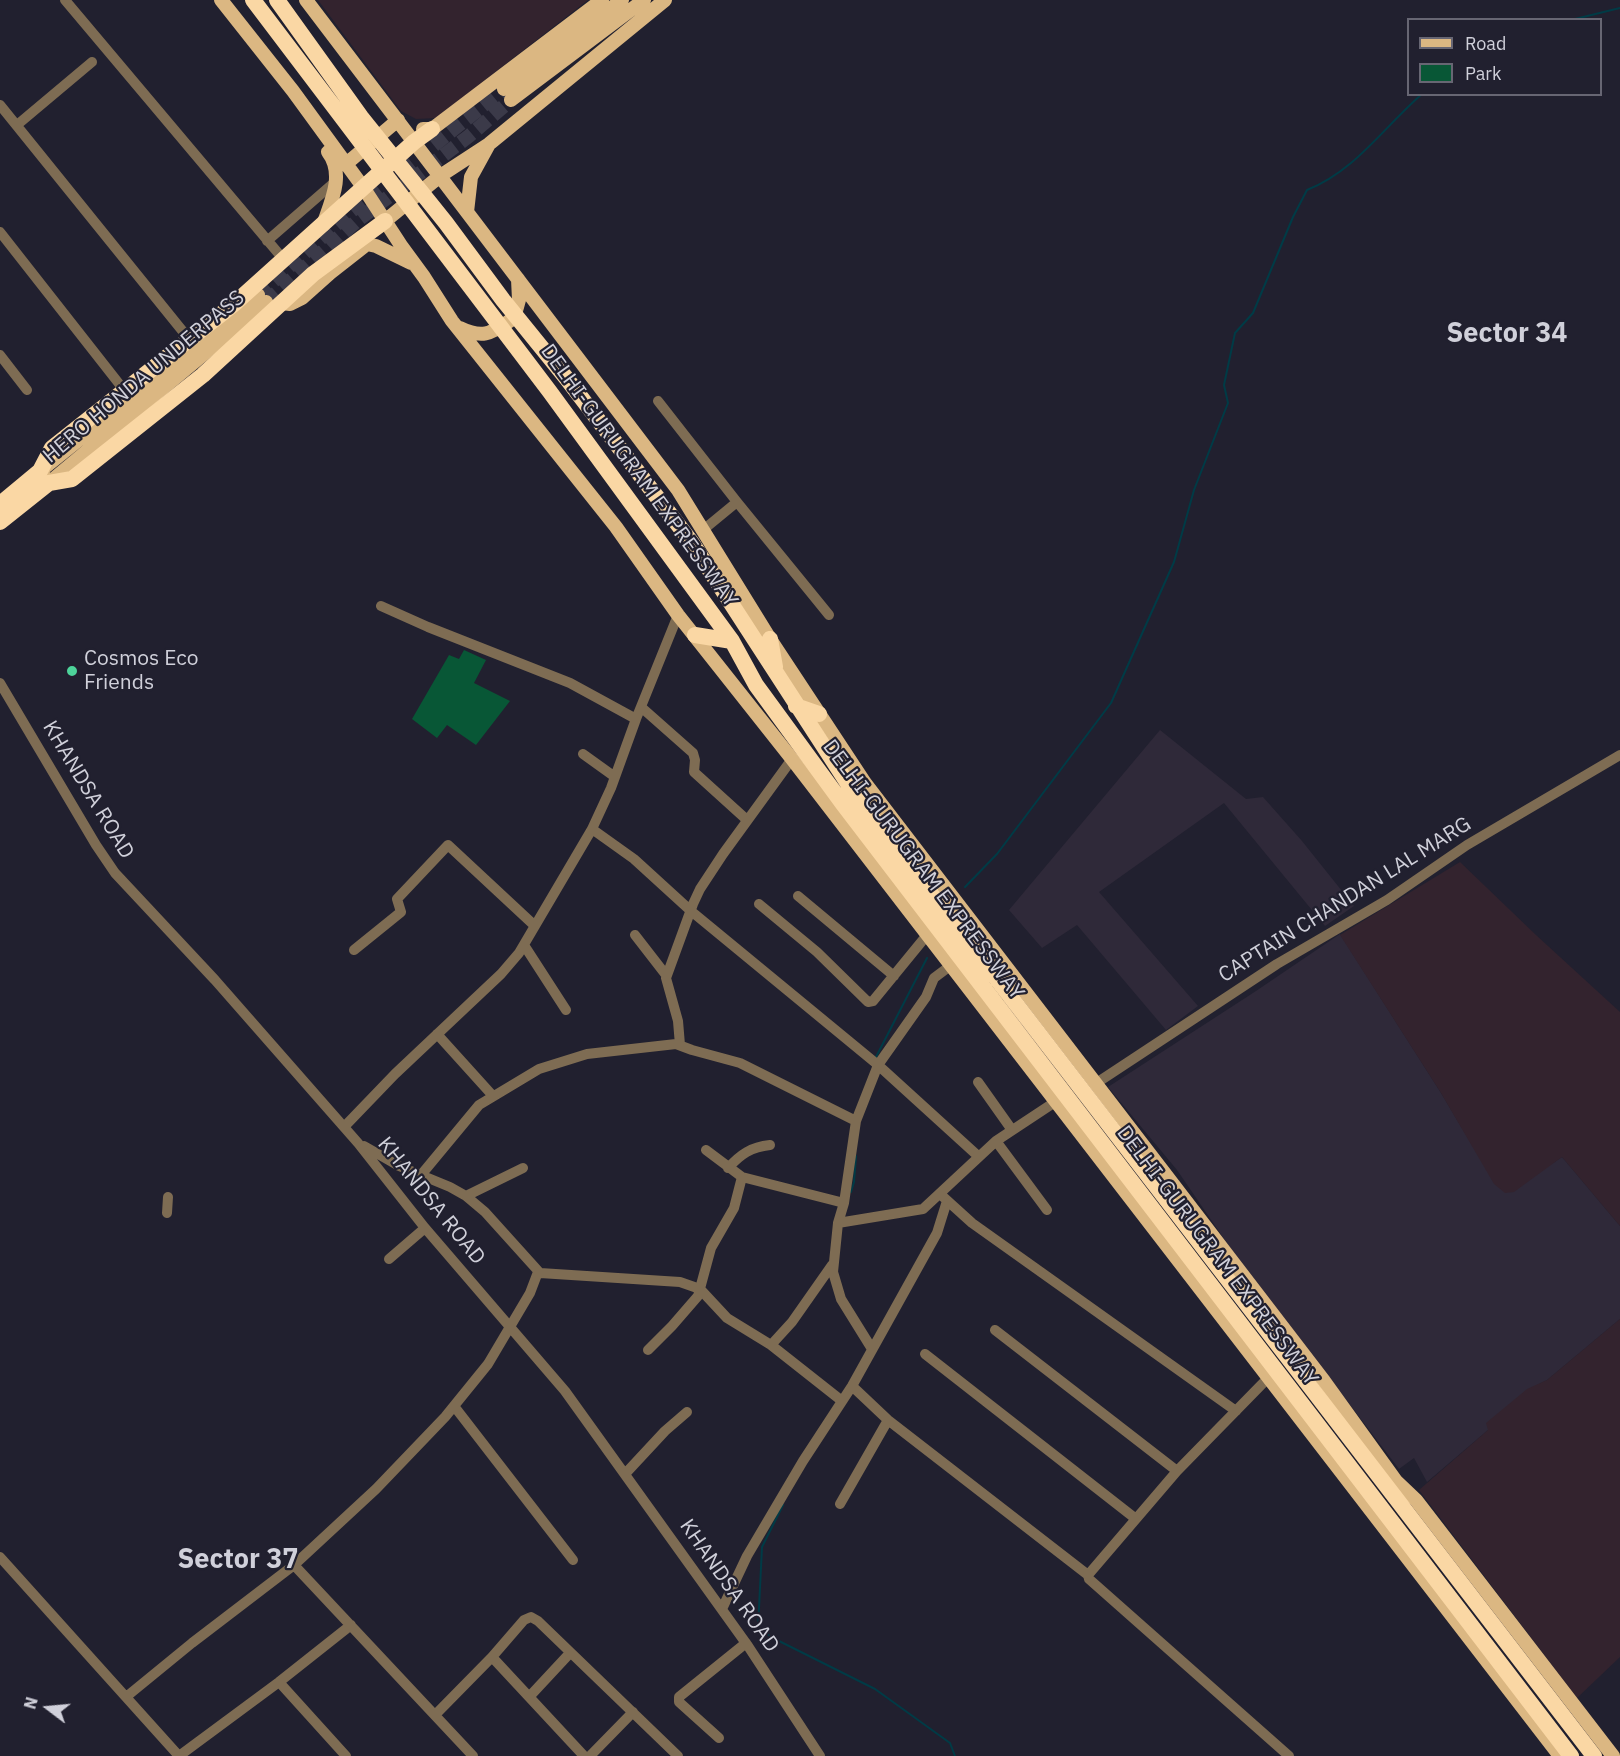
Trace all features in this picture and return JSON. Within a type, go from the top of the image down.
[{"type":"highway","name":"DELHI-GURUGRAM EXPRESSWAY","points":[[253,0],[550,392],[700,597],[732,641],[763,694],[969,980],[1572,1756]]},
{"type":"highway","name":"DELHI-GURUGRAM EXPRESSWAY","points":[[277,0],[361,117],[446,223],[692,543],[854,793],[1594,1756]]},
{"type":"highway","points":[[0,522],[45,477],[52,448],[234,304],[414,142],[432,129]]},
{"type":"highway","points":[[0,504],[45,477],[72,479],[203,375],[269,300],[320,269],[378,226]]},
{"type":"highway","points":[[695,636],[732,641]]},
{"type":"highway","points":[[770,639],[776,675]]},
{"type":"highway","points":[[796,706],[819,714]]},
{"type":"main road","points":[[221,0],[363,188],[378,226],[402,247],[416,265],[457,327],[616,527],[678,615],[792,759],[950,966],[969,980],[1055,1102],[1560,1756]]},
{"type":"main road","points":[[306,0],[678,490],[770,639],[865,783],[1317,1372],[1396,1481],[1416,1500],[1613,1756]]},
{"type":"main road","points":[[395,117],[414,130],[432,129],[602,0]]},
{"type":"main road","points":[[622,0],[507,94],[644,0]]},
{"type":"main road","points":[[378,226],[440,176],[489,144],[665,0]]},
{"type":"main road","points":[[302,105],[306,122],[333,159],[337,171],[322,226]]},
{"type":"main road","points":[[346,164],[395,117]]},
{"type":"main road","points":[[467,212],[471,177],[489,144]]},
{"type":"main road","name":"HERO HONDA UNDERPASS","points":[[45,477],[269,300],[290,304],[302,298],[367,244],[416,265]]},
{"type":"main road","points":[[457,327],[479,335],[488,334],[514,318],[519,300],[518,279]]},
{"type":"street","points":[[65,0],[284,260]]},
{"type":"street","points":[[17,125],[92,62]]},
{"type":"street","points":[[0,105],[189,339]]},
{"type":"street","points":[[267,241],[336,181]]},
{"type":"street","points":[[0,232],[124,390]]},
{"type":"street","points":[[1,359],[27,390]]},
{"type":"street","points":[[658,401],[829,615]]},
{"type":"street","points":[[703,530],[737,502]]},
{"type":"street","points":[[381,606],[570,683],[636,719]]},
{"type":"street","points":[[344,1127],[501,974],[519,953],[592,829],[615,777],[678,615]]},
{"type":"street","name":"KHANDSA ROAD","points":[[0,683],[115,873],[215,980],[358,1143],[424,1228],[565,1391],[746,1643],[820,1756]]},
{"type":"street","points":[[641,707],[693,753],[694,772],[747,820]]},
{"type":"street","points":[[582,754],[615,777]]},
{"type":"street","name":"CAPTAIN CHANDAN LAL MARG","points":[[1095,1084],[1277,964],[1387,900],[1467,845],[1620,755]]},
{"type":"street","points":[[666,975],[700,889],[792,759]]},
{"type":"street","points":[[592,829],[634,859],[691,911],[878,1065],[978,1156]]},
{"type":"street","points":[[354,950],[401,912],[397,898],[448,845],[535,926]]},
{"type":"street","points":[[798,896],[894,976]]},
{"type":"street","points":[[759,904],[817,952],[866,1002],[873,1001],[927,935]]},
{"type":"street","points":[[635,935],[666,975],[678,1021],[680,1045]]},
{"type":"street","points":[[524,945],[566,1010]]},
{"type":"street","points":[[872,1349],[841,1299],[834,1280],[832,1265],[856,1121],[878,1065],[926,997],[934,978],[950,966]]},
{"type":"street","points":[[437,1034],[493,1096]]},
{"type":"street","points":[[421,1175],[479,1105],[539,1069],[570,1059],[672,1044],[740,1063],[856,1121]]},
{"type":"street","points":[[978,1082],[1012,1130]]},
{"type":"street","points":[[838,1224],[897,1212],[918,1211],[944,1197],[978,1156],[996,1141],[1055,1102]]},
{"type":"street","points":[[996,1141],[1047,1210]]},
{"type":"street","points":[[358,1143],[399,1166],[466,1196],[485,1212],[537,1272],[544,1275],[680,1282],[700,1288],[727,1318],[771,1345],[842,1401]]},
{"type":"street","points":[[728,1168],[746,1151],[770,1145]]},
{"type":"street","points":[[706,1150],[742,1178],[844,1203]]},
{"type":"street","points":[[466,1196],[523,1168]]},
{"type":"street","points":[[648,1350],[693,1302],[700,1288],[711,1248],[734,1208],[742,1178]]},
{"type":"street","points":[[167,1213],[168,1197]]},
{"type":"street","points":[[722,1609],[747,1557],[803,1461],[852,1386],[937,1233],[944,1197]]},
{"type":"street","points":[[944,1197],[972,1223],[1236,1410]]},
{"type":"street","points":[[389,1259],[424,1228]]},
{"type":"street","points":[[771,1345],[792,1322],[832,1265]]},
{"type":"street","points":[[126,1697],[294,1565],[376,1489],[454,1406],[488,1364],[512,1327],[534,1286],[537,1272]]},
{"type":"street","points":[[995,1330],[1177,1471]]},
{"type":"street","points":[[925,1354],[1136,1519]]},
{"type":"street","points":[[1088,1575],[1177,1471],[1268,1378]]},
{"type":"street","points":[[852,1386],[888,1420],[1088,1575],[1089,1579],[1289,1756]]},
{"type":"street","points":[[454,1406],[573,1560]]},
{"type":"street","points":[[625,1474],[665,1431],[687,1412]]},
{"type":"street","points":[[840,1504],[888,1420]]},
{"type":"street","points":[[0,1557],[179,1756],[351,1625]]},
{"type":"street","points":[[294,1565],[473,1756]]},
{"type":"street","points":[[436,1714],[528,1617],[538,1621],[678,1756]]},
{"type":"street","points":[[719,1738],[679,1702],[678,1697],[746,1643]]},
{"type":"street","points":[[530,1696],[570,1653]]},
{"type":"street","points":[[492,1657],[584,1756]]},
{"type":"street","points":[[279,1682],[346,1756]]},
{"type":"street","points":[[590,1756],[633,1712]]},
{"type":"street","points":[[1613,1756],[1620,1749]]},
{"type":"shaded area","points":[[318,0],[588,0],[436,118],[416,119],[401,111]]},
{"type":"shaded area","points":[[1160,730],[1246,799],[1263,797],[1354,906],[1325,926],[1224,803],[1099,892],[1198,1006],[1166,1030],[1077,925],[1042,948],[1009,910]]},
{"type":"shaded area","points":[[1460,862],[1620,1012],[1620,1226],[1562,1157],[1514,1192],[1505,1193],[1494,1184],[1441,1093],[1340,935]]},
{"type":"shaded area","points":[[1340,934],[1483,1163],[1550,1165],[1562,1157],[1620,1226],[1620,1319],[1547,1380],[1530,1389],[1488,1430],[1427,1482],[1414,1458],[1399,1469],[1231,1249],[1177,1170],[1108,1087]]},
{"type":"shaded area","points":[[1620,1319],[1620,1657],[1577,1698],[1419,1490],[1488,1430],[1486,1423],[1527,1389],[1547,1380]]},
{"type":"green space","points":[[464,650],[486,660],[474,683],[510,701],[476,745],[447,725],[437,738],[412,719],[449,655],[459,659]]},
{"type":"waterway","points":[[1579,18],[1620,8]]},
{"type":"waterway","points":[[965,887],[997,854],[1111,703],[1174,562],[1194,490],[1228,403],[1224,385],[1235,333],[1253,313],[1293,217],[1307,190],[1340,172],[1368,148],[1420,96]]},
{"type":"waterway","points":[[876,1057],[927,958]]},
{"type":"waterway","points":[[851,1192],[856,1156]]},
{"type":"waterway","points":[[783,1505],[762,1547],[758,1628],[773,1638],[875,1689],[950,1743],[955,1756]]},
{"type":"tunnel","points":[[258,295],[349,213],[504,89]]},
{"type":"tunnel","points":[[266,302],[358,220],[469,136],[511,100]]},
{"type":"place","name":"Cosmos Eco Friends","points":[[72,671]]},
{"type":"district","name":"Sector 34","points":[[1507,334]]},
{"type":"district","name":"Sector 37","points":[[238,1560]]}]
